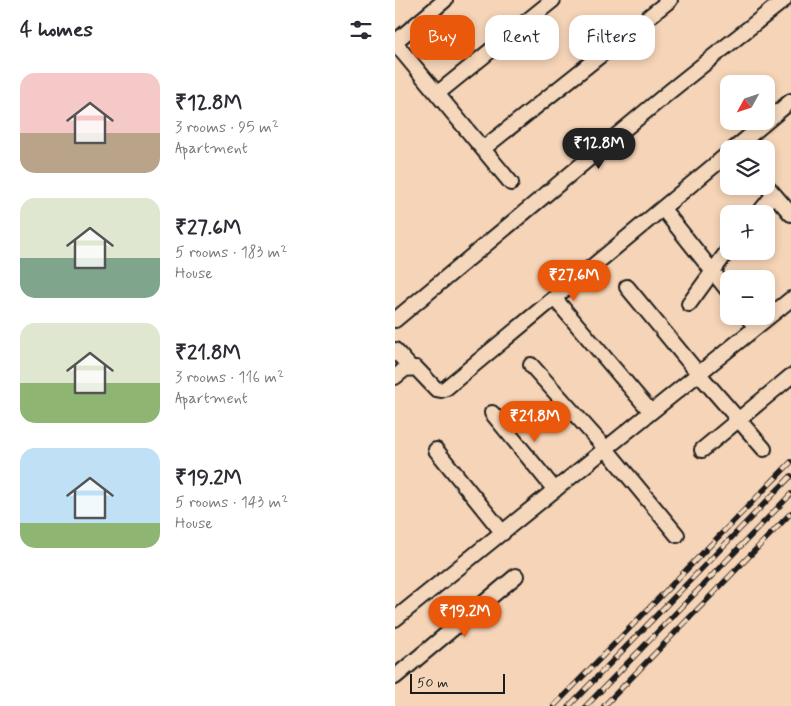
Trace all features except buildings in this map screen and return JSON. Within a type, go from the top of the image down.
[{"type":"street","points":[[445,0],[395,43],[484,148],[511,183]]},
{"type":"street","points":[[438,93],[553,0]]},
{"type":"street","points":[[484,148],[670,0]]},
{"type":"street","points":[[395,320],[669,92],[785,0]]},
{"type":"street","points":[[745,140],[791,101]]},
{"type":"street","points":[[395,377],[411,368],[416,368],[436,389],[441,390],[555,299],[720,161]]},
{"type":"street","points":[[774,195],[791,214]]},
{"type":"street","points":[[663,209],[720,280]]},
{"type":"street","points":[[689,304],[720,260]]},
{"type":"street","points":[[627,287],[698,374],[764,448]]},
{"type":"street","points":[[555,299],[651,412]]},
{"type":"street","points":[[775,308],[791,299]]},
{"type":"street","points":[[395,619],[698,374],[748,325]]},
{"type":"street","points":[[395,350],[411,368]]},
{"type":"street","points":[[531,365],[606,449],[677,535]]},
{"type":"street","points":[[702,450],[791,376]]},
{"type":"street","points":[[492,413],[555,490]]},
{"type":"street","points":[[436,450],[503,532]]},
{"type":"street","points":[[395,677],[516,576]]},
{"type":"railway","points":[[554,706],[791,462]]},
{"type":"railway","points":[[569,706],[791,476]]},
{"type":"railway","points":[[586,706],[791,494]]},
{"type":"railway","points":[[604,706],[791,513]]}]
